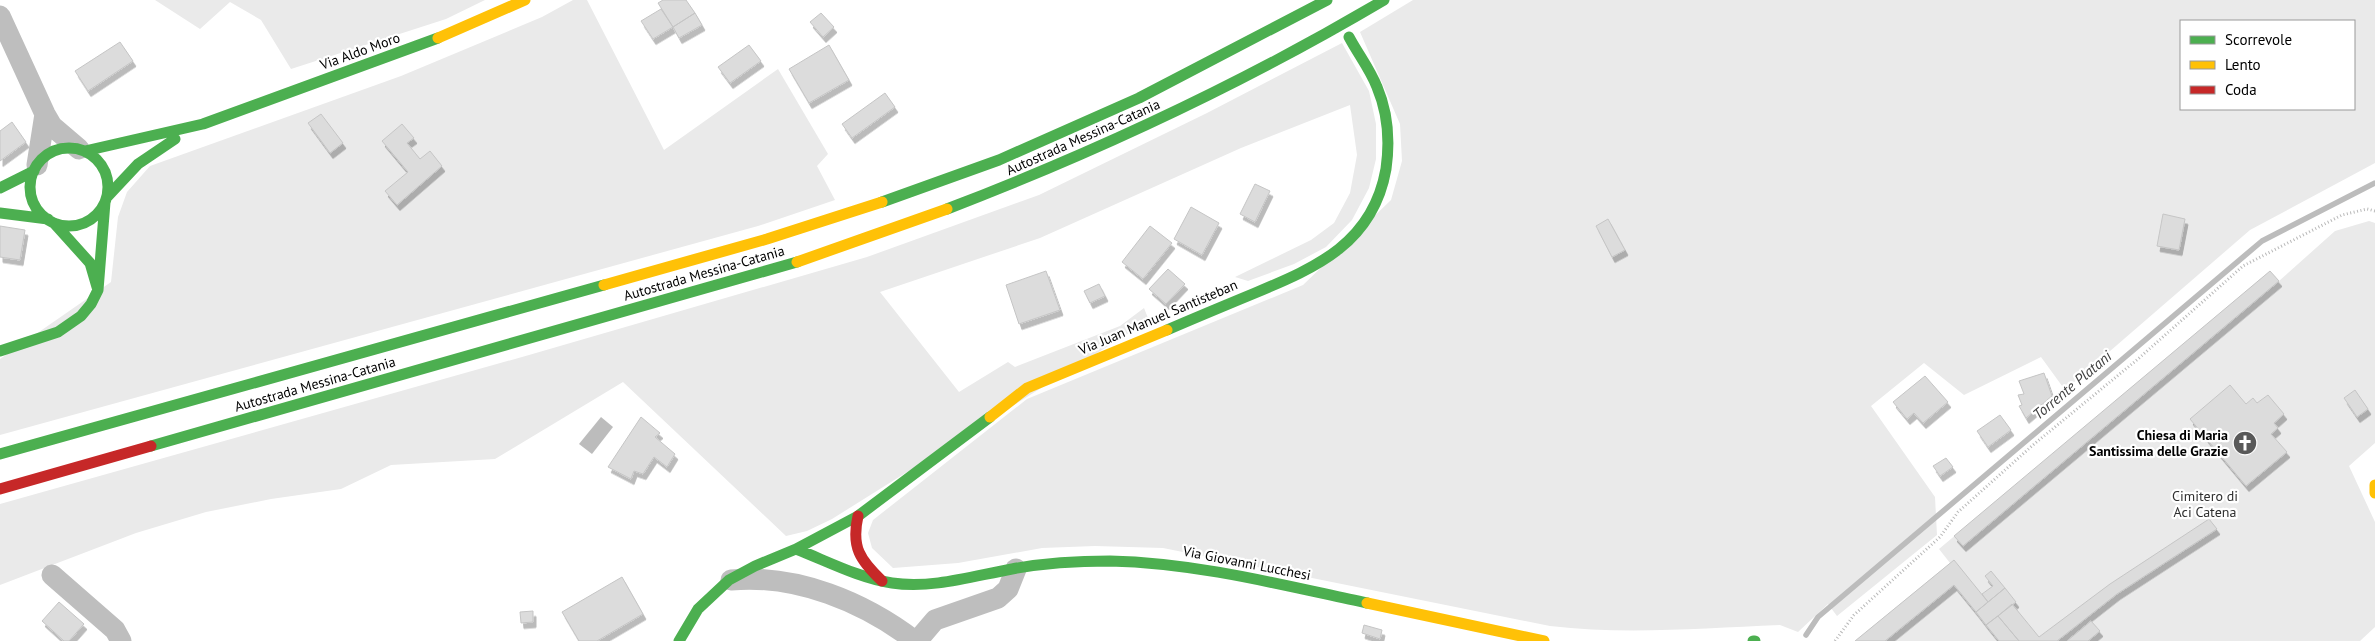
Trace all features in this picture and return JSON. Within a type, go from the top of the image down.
[{"type":"main road","name":"Via Aldo Moro","points":[[203,124],[416,47],[485,19],[525,0]]},
{"type":"main road","name":"Autostrada Messina-Catania","points":[[0,454],[767,239],[878,204],[999,160],[1139,98],[1327,0]]},
{"type":"main road","name":"Autostrada Messina-Catania","points":[[0,488],[775,270],[862,241],[1008,187],[1152,123],[1271,64],[1384,0]]},
{"type":"main road","name":"Via Juan Manuel Santisteban","points":[[679,641],[698,609],[729,580],[755,566],[796,549],[858,516],[940,456],[1027,388],[1298,274],[1332,256],[1360,229],[1372,210],[1380,194],[1388,160],[1388,125],[1377,88],[1349,37]]},
{"type":"main road","points":[[0,188],[35,168],[45,156],[55,150],[67,148],[82,150],[203,124]]},
{"type":"main road","points":[[0,213],[51,221],[69,226],[84,223],[97,215],[117,184],[145,156],[203,124]]},
{"type":"main road","points":[[0,351],[49,337],[70,326],[84,314],[93,302],[98,290],[108,182],[104,169],[96,159],[82,150]]},
{"type":"main road","points":[[35,168],[30,184],[32,198],[38,210],[51,221],[90,263],[98,290]]},
{"type":"main road","points":[[2375,485],[2375,493]]},
{"type":"main road","points":[[858,516],[854,531],[855,546],[865,565],[882,580]]},
{"type":"main road","name":"Via Giovanni Lucchesi","points":[[796,549],[859,575],[894,584],[930,583],[1047,564],[1123,562],[1172,564],[1207,569],[1544,641]]},
{"type":"street","points":[[0,16],[52,126],[82,150]]},
{"type":"street","points":[[35,168],[45,114]]},
{"type":"street","points":[[755,566],[771,580]]},
{"type":"street","points":[[729,580],[752,578],[771,580],[821,591],[860,606],[897,627],[916,641],[935,620],[998,598],[1008,588],[1016,569]]},
{"type":"street","points":[[52,574],[115,630],[121,641]]},
{"type":"path","points":[[1834,641],[1854,615],[1940,537],[1958,512],[2033,445],[2138,359],[2243,266],[2342,214],[2367,209],[2375,211]]},
{"type":"green space","points":[[155,0],[485,0],[446,19],[291,69],[261,20],[230,2],[200,29]]},
{"type":"green space","points":[[573,0],[587,0],[664,150],[778,69],[828,154],[817,166],[835,200],[758,226],[0,435],[0,359],[111,282],[118,217],[127,192],[150,166],[401,76],[542,17]]},
{"type":"green space","points":[[1413,0],[2375,0],[2375,163],[2250,230],[2065,390],[2041,357],[1964,395],[1924,363],[1871,406],[1935,497],[1937,535],[1837,616],[1828,604],[1798,632],[1780,625],[1636,630],[1579,629],[1550,626],[1163,548],[1095,546],[1042,548],[958,563],[893,568],[872,548],[868,533],[873,520],[1027,399],[1303,285],[1391,200],[1402,161],[1400,124],[1360,32]]},
{"type":"green space","points":[[1342,43],[1369,91],[1376,124],[1376,159],[1369,188],[1352,220],[1326,247],[1294,264],[1248,281],[1235,277],[1311,240],[1334,223],[1350,193],[1357,155],[1350,105],[1241,148],[1040,238],[880,292],[959,392],[1008,362],[1015,367],[1120,326],[1144,308],[1148,318],[1129,333],[832,519],[807,531],[786,536],[623,382],[495,459],[391,465],[341,489],[271,499],[206,512],[136,533],[0,585],[0,504],[529,355],[867,257],[1039,195],[1207,113]]},
{"type":"green space","name":"Cimitero di Aci Catena","points":[[2369,221],[2375,223],[2375,443],[2349,466],[2375,522],[2375,627],[2360,641],[1855,641],[1950,563],[1939,549],[2270,271],[2279,281],[2335,231]]},
{"type":"shaded area","points":[[601,417],[613,427],[592,454],[579,444]]},
{"type":"building","points":[[663,0],[686,0],[695,13],[673,27],[658,3]]},
{"type":"building","points":[[661,9],[673,27],[653,39],[641,21]]},
{"type":"building","points":[[695,13],[702,25],[679,38],[673,27]]},
{"type":"building","points":[[821,13],[834,27],[823,37],[810,22]]},
{"type":"building","points":[[120,42],[133,61],[88,91],[75,71]]},
{"type":"building","points":[[749,45],[761,61],[730,83],[718,67]]},
{"type":"building","points":[[829,45],[849,80],[809,103],[789,69]]},
{"type":"building","points":[[885,93],[895,107],[852,138],[842,124]]},
{"type":"building","points":[[321,114],[343,143],[330,153],[308,123]]},
{"type":"building","points":[[12,122],[26,142],[0,161],[0,131]]},
{"type":"building","points":[[402,124],[414,138],[407,143],[420,159],[430,151],[442,166],[397,205],[385,191],[408,172],[382,141]]},
{"type":"building","points":[[1255,184],[1270,191],[1255,222],[1240,214]]},
{"type":"building","points":[[1191,207],[1219,223],[1202,255],[1174,239]]},
{"type":"building","points":[[2163,214],[2185,219],[2179,250],[2157,246]]},
{"type":"building","points":[[1608,219],[1625,250],[1612,257],[1596,226]]},
{"type":"building","points":[[0,226],[25,230],[20,260],[0,257]]},
{"type":"building","points":[[1150,226],[1172,243],[1143,279],[1122,262]]},
{"type":"building","points":[[1168,269],[1185,284],[1166,304],[1149,289]]},
{"type":"building","points":[[1046,271],[1060,310],[1019,324],[1006,285]]},
{"type":"building","points":[[2270,271],[2279,281],[1963,546],[1954,536]]},
{"type":"building","points":[[1099,284],[1105,296],[1090,303],[1084,291]]},
{"type":"building","points":[[2044,373],[2052,396],[2026,418],[2019,406],[2022,405],[2018,395],[2024,394],[2019,381]]},
{"type":"building","points":[[1925,376],[1948,402],[1923,423],[1914,413],[1907,419],[1893,402]]},
{"type":"building","name":"Chiesa di Maria Santissima delle Grazie","points":[[2230,385],[2246,404],[2253,398],[2257,403],[2268,395],[2284,414],[2274,423],[2278,428],[2271,434],[2287,452],[2246,486],[2190,419]]},
{"type":"building","points":[[2355,390],[2368,409],[2357,417],[2344,398]]},
{"type":"building","points":[[2000,415],[2011,430],[1988,447],[1977,431]]},
{"type":"building","points":[[641,417],[660,433],[655,437],[675,454],[667,467],[654,457],[643,474],[634,471],[631,479],[608,467]]},
{"type":"building","points":[[1946,458],[1953,467],[1940,476],[1933,466]]},
{"type":"building","points":[[2209,519],[2217,529],[2117,594],[2057,641],[2019,641],[1998,616],[2012,604],[2039,637],[2110,584]]},
{"type":"building","points":[[1954,560],[1988,602],[1976,612],[1954,585],[1885,641],[1855,641]]},
{"type":"building","points":[[1991,571],[2005,588],[1988,602],[1982,594],[1993,586],[1985,576]]},
{"type":"building","points":[[622,577],[643,614],[597,641],[579,641],[562,612]]},
{"type":"building","points":[[2005,588],[2016,602],[1986,625],[1976,612]]},
{"type":"building","points":[[59,602],[84,624],[69,641],[64,641],[42,621]]},
{"type":"building","points":[[533,611],[533,622],[521,623],[520,612]]},
{"type":"building","points":[[1998,616],[2019,641],[1999,641],[1986,625]]},
{"type":"building","points":[[2091,621],[2100,631],[2088,641],[2067,641]]},
{"type":"building","points":[[1364,625],[1382,630],[1380,639],[1362,633]]},
{"type":"waterway","name":"Torrente Platani","points":[[1806,635],[1818,617],[2262,241],[2375,183]]},
{"type":"traffic: fast","points":[[882,202],[999,160],[1139,98],[1327,0]]},
{"type":"traffic: fast","points":[[947,209],[1004,187],[1170,114],[1277,60],[1384,0]]},
{"type":"traffic: fast","points":[[1167,330],[1278,283],[1320,262],[1339,249],[1355,234],[1369,216],[1379,195],[1386,169],[1387,127],[1384,107],[1377,87],[1349,37]]},
{"type":"traffic: fast","points":[[85,151],[203,124],[438,38]]},
{"type":"traffic: fast","points":[[108,196],[138,164],[175,139]]},
{"type":"traffic: fast","points":[[69,148],[84,151],[101,165],[105,172],[108,187],[105,202],[91,219],[84,223],[69,226],[54,223],[37,209],[33,202],[30,187],[33,172],[47,155],[54,151],[69,148]]},
{"type":"traffic: fast","points":[[0,188],[34,171]]},
{"type":"traffic: fast","points":[[0,351],[58,332],[81,316],[91,304],[98,290],[105,202]]},
{"type":"traffic: fast","points":[[0,213],[48,219]]},
{"type":"traffic: fast","points":[[54,223],[90,263],[97,287]]},
{"type":"traffic: fast","points":[[151,446],[797,262]]},
{"type":"traffic: fast","points":[[0,454],[604,285]]},
{"type":"traffic: fast","points":[[679,641],[698,609],[729,580],[755,566],[796,549],[858,516],[990,417]]},
{"type":"traffic: fast","points":[[796,549],[855,573],[892,583],[937,583],[1036,565],[1110,561],[1208,570],[1367,603]]},
{"type":"traffic: slow","points":[[438,38],[525,0]]},
{"type":"traffic: slow","points":[[604,285],[767,239],[882,202]]},
{"type":"traffic: slow","points":[[797,262],[947,209]]},
{"type":"traffic: slow","points":[[990,417],[1027,388],[1167,330]]},
{"type":"traffic: slow","points":[[2375,485],[2375,493]]},
{"type":"traffic: slow","points":[[1367,603],[1544,641]]},
{"type":"traffic: jam","points":[[0,489],[151,446]]},
{"type":"traffic: jam","points":[[858,516],[856,536],[859,552],[868,566],[882,581]]},
{"type":"place","name":"Chiesa di Maria Santissima delle Grazie","points":[[2245,443]]}]
